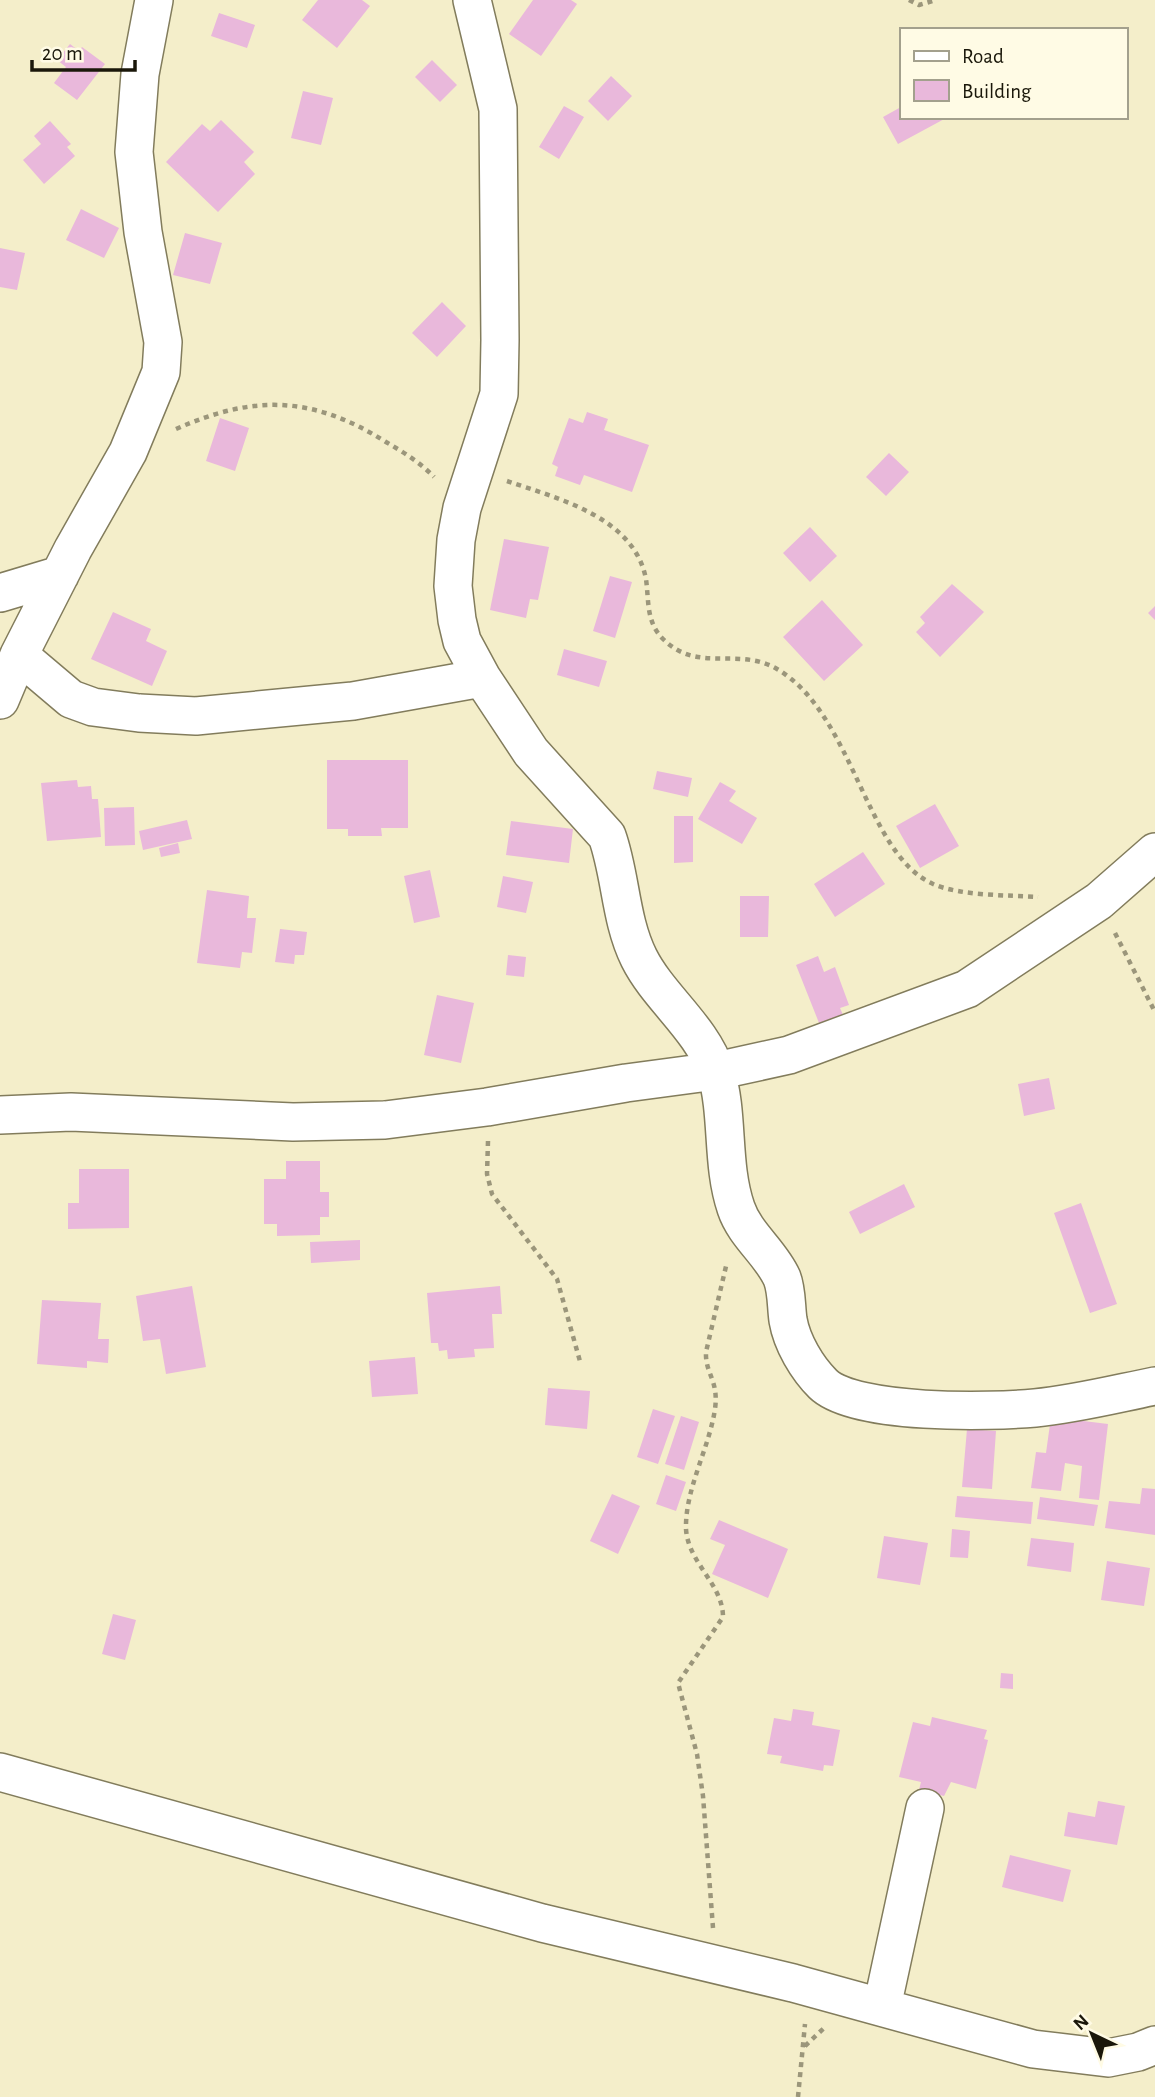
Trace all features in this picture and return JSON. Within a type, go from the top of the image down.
[{"type":"street","points":[[0,700],[19,655],[60,575],[128,452],[161,372],[163,342],[143,232],[134,152],[140,74],[154,0]]},
{"type":"street","points":[[472,0],[498,109],[499,394],[462,508],[456,540],[453,586],[457,620],[463,641],[482,678],[531,752],[607,836],[613,853],[620,895],[638,956],[683,1018],[716,1071],[736,1208],[780,1275],[789,1325],[812,1371],[825,1387],[851,1398],[948,1410],[1035,1408],[1097,1399],[1155,1386]]},
{"type":"street","points":[[0,593],[60,575]]},
{"type":"street","points":[[19,655],[71,699],[93,708],[196,716],[353,702],[482,678]]},
{"type":"street","points":[[0,1115],[150,1114],[293,1122],[385,1120],[716,1071],[789,1055],[967,989],[1099,901],[1155,852]]},
{"type":"street","points":[[0,1772],[542,1923],[716,1963],[1032,2049],[1108,2058],[1138,2052],[1155,2045]]},
{"type":"street","points":[[882,2007],[925,1808]]},
{"type":"path","points":[[909,0],[919,5],[936,0]]},
{"type":"path","points":[[128,452],[194,421],[227,410],[305,405],[371,432],[406,454],[429,472],[462,508]]},
{"type":"path","points":[[476,471],[564,500],[624,534],[640,556],[649,616],[664,640],[685,654],[702,660],[746,657],[777,669],[800,689],[830,723],[881,827],[916,875],[936,886],[1045,898]]},
{"type":"path","points":[[1099,901],[1155,1012]]},
{"type":"path","points":[[487,1107],[489,1185],[557,1279],[581,1365]]},
{"type":"path","points":[[716,1963],[703,1796],[697,1754],[678,1683],[723,1617],[723,1605],[690,1549],[686,1530],[689,1506],[715,1412],[716,1388],[706,1362],[706,1352],[736,1208]]},
{"type":"path","points":[[793,1983],[805,2024],[798,2097]]},
{"type":"building","points":[[318,0],[362,0],[370,6],[337,48],[302,20]]},
{"type":"building","points":[[533,0],[571,0],[577,4],[541,56],[509,34]]},
{"type":"building","points":[[219,13],[255,25],[247,48],[211,36]]},
{"type":"building","points":[[70,44],[79,51],[82,47],[105,64],[77,100],[54,83],[66,67],[57,60]]},
{"type":"building","points":[[432,60],[457,85],[440,102],[415,77]]},
{"type":"building","points":[[611,76],[632,96],[608,121],[588,101]]},
{"type":"building","points":[[303,91],[333,98],[321,145],[291,138]]},
{"type":"building","points":[[564,106],[584,117],[559,159],[539,147]]},
{"type":"building","points":[[900,108],[900,119],[944,119],[898,144],[883,117]]},
{"type":"building","points":[[221,120],[254,152],[244,162],[255,174],[218,212],[166,162],[202,124],[210,131]]},
{"type":"building","points":[[50,121],[71,144],[67,147],[75,156],[44,184],[23,160],[41,144],[34,136]]},
{"type":"building","points":[[81,209],[119,228],[104,258],[66,240]]},
{"type":"building","points":[[185,233],[222,243],[210,284],[173,275]]},
{"type":"building","points":[[0,248],[25,253],[17,290],[0,287]]},
{"type":"building","points":[[442,302],[466,326],[437,357],[412,333]]},
{"type":"building","points":[[587,412],[608,419],[604,430],[649,445],[632,492],[584,475],[580,485],[555,476],[558,467],[552,464],[569,418],[583,423]]},
{"type":"building","points":[[220,418],[249,428],[235,471],[206,461]]},
{"type":"building","points":[[889,453],[909,472],[886,496],[866,477]]},
{"type":"building","points":[[810,527],[837,556],[810,582],[783,553]]},
{"type":"building","points":[[504,539],[549,547],[538,600],[530,599],[526,618],[490,610]]},
{"type":"building","points":[[610,576],[632,582],[615,638],[593,631]]},
{"type":"building","points":[[952,584],[984,612],[940,657],[916,632],[925,623],[920,617]]},
{"type":"building","points":[[822,600],[863,645],[824,681],[783,637]]},
{"type":"building","points":[[1155,606],[1155,620],[1148,613]]},
{"type":"building","points":[[113,612],[151,629],[146,641],[167,651],[152,686],[91,659]]},
{"type":"building","points":[[564,649],[607,661],[599,687],[557,675]]},
{"type":"building","points":[[327,760],[408,760],[408,828],[381,828],[382,836],[348,836],[348,829],[327,829]]},
{"type":"building","points":[[657,771],[692,778],[688,797],[653,789]]},
{"type":"building","points":[[77,780],[78,787],[91,786],[92,799],[98,799],[101,837],[47,841],[41,783]]},
{"type":"building","points":[[720,782],[736,791],[729,801],[757,818],[742,844],[698,819]]},
{"type":"building","points":[[935,804],[959,846],[920,868],[896,826]]},
{"type":"building","points":[[134,807],[135,845],[105,846],[104,808]]},
{"type":"building","points":[[674,816],[693,816],[693,862],[674,863]]},
{"type":"building","points":[[187,820],[192,839],[143,850],[139,831]]},
{"type":"building","points":[[511,821],[573,829],[569,863],[506,855]]},
{"type":"building","points":[[178,843],[180,853],[161,857],[159,848]]},
{"type":"building","points":[[863,852],[885,884],[835,917],[814,884]]},
{"type":"building","points":[[430,870],[440,917],[414,923],[404,876]]},
{"type":"building","points":[[503,876],[533,882],[526,913],[497,907]]},
{"type":"building","points":[[207,890],[249,896],[247,918],[256,918],[252,953],[242,952],[240,968],[197,963]]},
{"type":"building","points":[[740,896],[769,896],[768,937],[740,937]]},
{"type":"building","points":[[280,929],[307,932],[304,955],[295,955],[294,964],[275,962]]},
{"type":"building","points":[[508,955],[526,957],[524,977],[506,975]]},
{"type":"building","points":[[818,956],[824,972],[835,967],[849,1005],[840,1008],[847,1024],[823,1033],[796,965]]},
{"type":"building","points":[[437,995],[474,1003],[461,1063],[424,1055]]},
{"type":"building","points":[[1049,1078],[1055,1109],[1024,1116],[1018,1084]]},
{"type":"building","points":[[286,1161],[320,1161],[320,1192],[329,1192],[329,1217],[320,1217],[320,1235],[277,1236],[277,1224],[264,1224],[264,1179],[286,1179]]},
{"type":"building","points":[[79,1169],[129,1169],[129,1228],[68,1229],[68,1203],[79,1203]]},
{"type":"building","points":[[904,1184],[915,1207],[860,1234],[849,1212]]},
{"type":"building","points":[[1081,1203],[1117,1304],[1090,1313],[1054,1213]]},
{"type":"building","points":[[360,1240],[360,1260],[311,1263],[310,1242]]},
{"type":"building","points":[[192,1286],[206,1367],[166,1374],[160,1339],[143,1341],[136,1296]]},
{"type":"building","points":[[500,1286],[502,1314],[492,1314],[494,1348],[474,1349],[475,1357],[448,1359],[447,1350],[439,1351],[438,1343],[431,1343],[427,1293]]},
{"type":"building","points":[[42,1300],[101,1303],[98,1339],[109,1339],[108,1363],[87,1361],[87,1368],[37,1364]]},
{"type":"building","points":[[415,1357],[418,1394],[372,1397],[369,1361]]},
{"type":"building","points":[[548,1388],[590,1391],[587,1429],[545,1425]]},
{"type":"building","points":[[653,1409],[675,1416],[658,1464],[637,1457]]},
{"type":"building","points":[[681,1416],[699,1422],[684,1470],[665,1464]]},
{"type":"building","points":[[1051,1417],[1108,1424],[1099,1500],[1079,1498],[1082,1466],[1065,1463],[1061,1491],[1031,1488],[1036,1452],[1046,1453]]},
{"type":"building","points":[[967,1429],[996,1431],[992,1489],[962,1487]]},
{"type":"building","points":[[666,1475],[686,1482],[676,1511],[656,1504]]},
{"type":"building","points":[[1142,1488],[1155,1489],[1155,1535],[1105,1528],[1109,1501],[1140,1504]]},
{"type":"building","points":[[612,1494],[640,1506],[618,1554],[590,1541]]},
{"type":"building","points":[[957,1496],[1033,1502],[1031,1524],[955,1517]]},
{"type":"building","points":[[1040,1497],[1098,1505],[1094,1526],[1037,1519]]},
{"type":"building","points":[[719,1520],[788,1549],[768,1598],[712,1574],[725,1545],[710,1539]]},
{"type":"building","points":[[952,1529],[970,1531],[968,1558],[950,1557]]},
{"type":"building","points":[[884,1536],[928,1543],[920,1585],[877,1578]]},
{"type":"building","points":[[1031,1538],[1074,1543],[1071,1572],[1027,1566]]},
{"type":"building","points":[[1107,1561],[1150,1568],[1144,1606],[1101,1600]]},
{"type":"building","points":[[113,1614],[136,1620],[125,1660],[102,1654]]},
{"type":"building","points":[[1001,1673],[1013,1674],[1013,1689],[1000,1688]]},
{"type":"building","points":[[793,1709],[814,1712],[812,1725],[840,1730],[833,1766],[824,1765],[823,1771],[780,1763],[782,1756],[767,1754],[774,1718],[791,1721]]},
{"type":"building","points":[[932,1717],[987,1730],[984,1739],[988,1740],[976,1789],[951,1782],[944,1796],[919,1790],[921,1782],[899,1777],[913,1722],[930,1726]]},
{"type":"building","points":[[1098,1801],[1125,1806],[1117,1845],[1064,1836],[1068,1812],[1095,1817]]},
{"type":"building","points":[[1010,1855],[1071,1870],[1063,1902],[1002,1887]]}]
